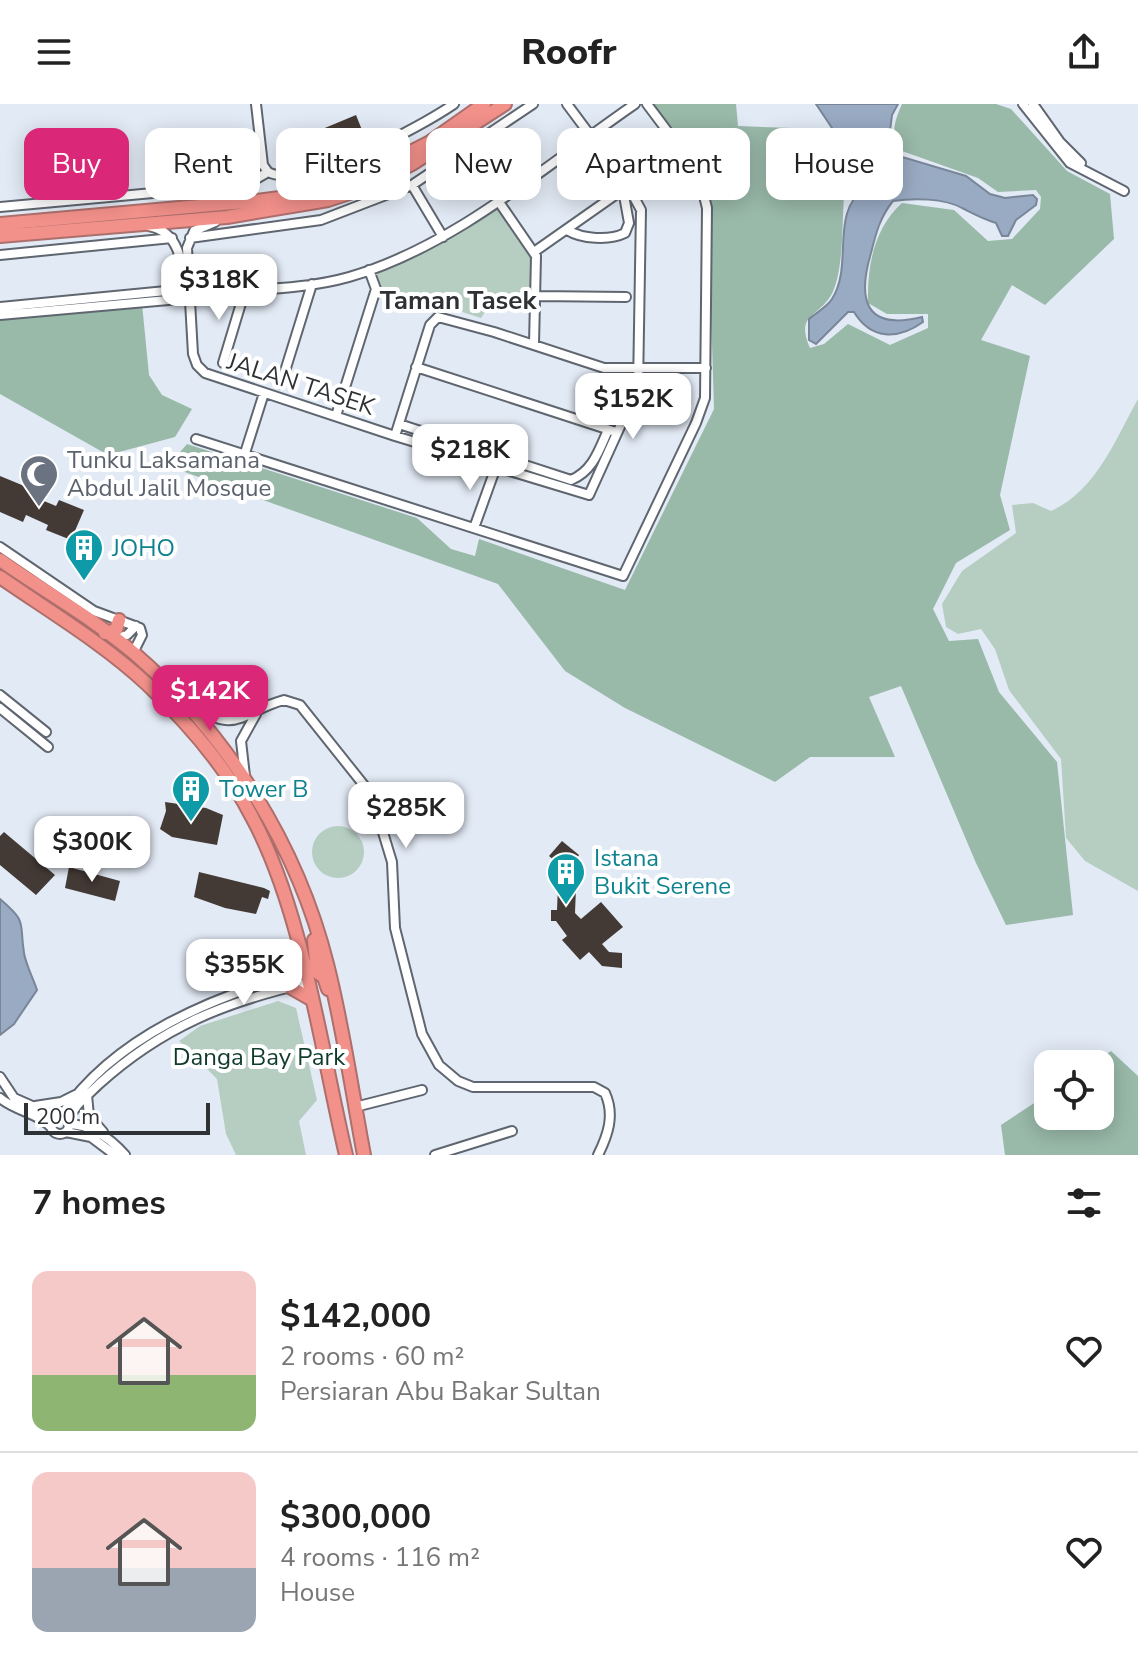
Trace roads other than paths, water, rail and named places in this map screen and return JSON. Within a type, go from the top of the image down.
[{"type":"highway","points":[[0,224],[310,194],[383,166],[430,142],[484,104]]},
{"type":"highway","points":[[0,236],[227,217],[328,200],[365,188],[440,148],[505,104]]},
{"type":"highway","points":[[0,243],[68,230]]},
{"type":"highway","points":[[0,560],[133,653],[173,692],[247,784],[280,834],[302,886],[328,966],[364,1155]]},
{"type":"highway","points":[[0,577],[146,683],[200,741],[245,803],[261,833],[300,954],[310,975],[327,985],[343,1045]]},
{"type":"highway","points":[[110,636],[119,620]]},
{"type":"highway","points":[[302,886],[311,999],[344,1151]]},
{"type":"highway","points":[[300,954],[290,981],[311,999]]},
{"type":"street","points":[[256,104],[263,165],[268,172],[283,177],[368,152],[405,135],[454,104]]},
{"type":"street","points":[[190,238],[321,220],[412,185],[533,104]]},
{"type":"street","points":[[567,104],[585,128]]},
{"type":"street","points":[[600,128],[635,104]]},
{"type":"street","points":[[196,439],[623,576],[705,398],[707,208],[703,184],[698,172],[647,104]]},
{"type":"street","points":[[1023,104],[1070,163],[1124,191],[1122,184],[1075,159],[1033,104]]},
{"type":"street","points":[[0,307],[188,297],[349,277],[443,237],[499,202],[557,159]]},
{"type":"street","points":[[0,207],[153,193],[256,179],[268,172]]},
{"type":"street","points":[[412,185],[443,237]]},
{"type":"street","points":[[534,252],[609,200]]},
{"type":"street","points":[[567,230],[587,237],[613,237],[625,233],[629,223],[627,200]]},
{"type":"street","points":[[416,367],[619,434],[638,387],[641,210],[634,200]]},
{"type":"street","points":[[499,202],[534,252],[537,296],[534,344]]},
{"type":"street","points":[[190,238],[194,231],[227,217]]},
{"type":"street","points":[[141,225],[162,230],[172,238]]},
{"type":"street","points":[[0,255],[172,238]]},
{"type":"street","name":"JALAN TASEK","points":[[172,238],[179,250],[197,365],[205,373],[395,436],[589,495],[619,434]]},
{"type":"street","name":"JALAN TASEK","points":[[188,297],[187,248],[190,238]]},
{"type":"street","points":[[336,416],[376,289],[369,270]]},
{"type":"street","points":[[281,384],[312,284]]},
{"type":"street","points":[[223,363],[245,290]]},
{"type":"street","points":[[537,296],[626,297]]},
{"type":"street","points":[[0,315],[83,303]]},
{"type":"street","points":[[395,436],[433,320],[444,317],[604,368],[706,368]]},
{"type":"street","points":[[245,453],[264,393]]},
{"type":"street","name":"JALAN TASEK","points":[[399,424],[571,480],[581,475],[595,460],[608,430]]},
{"type":"street","points":[[474,528],[496,467]]},
{"type":"street","points":[[0,547],[94,611],[136,626],[142,635],[133,653]]},
{"type":"street","points":[[110,636],[127,635],[136,626]]},
{"type":"street","points":[[173,692],[219,719],[236,719],[257,713],[284,700],[300,705],[367,789],[389,844],[395,928],[415,1008],[428,1048],[439,1065],[458,1081],[473,1087],[594,1087],[605,1093],[610,1115],[606,1139],[598,1155]]},
{"type":"street","points":[[0,695],[46,732]]},
{"type":"street","points":[[0,708],[48,747]]},
{"type":"street","points":[[247,784],[241,741],[257,713]]},
{"type":"street","points":[[34,1106],[84,1093],[171,1030],[217,1009],[310,975]]},
{"type":"street","points":[[0,1077],[14,1098],[91,1137],[115,1155]]},
{"type":"street","points":[[355,1107],[422,1090]]},
{"type":"street","points":[[0,1098],[10,1106],[45,1121],[58,1134],[84,1093]]},
{"type":"street","points":[[84,1093],[89,1116],[125,1155]]},
{"type":"street","points":[[51,1127],[64,1122],[82,1125],[112,1141]]},
{"type":"street","points":[[435,1155],[512,1131]]},
{"type":"water","points":[[816,104],[898,104],[890,128],[832,128]]},
{"type":"water","points":[[903,157],[966,176],[990,194],[1005,198],[1033,195],[1037,199],[1036,205],[1016,220],[1008,236],[1002,236],[996,223],[955,205],[903,200]]},
{"type":"water","points":[[854,200],[902,200],[893,201],[882,219],[867,270],[866,298],[877,315],[888,320],[922,317],[923,322],[904,332],[886,334],[868,328],[854,312],[848,312],[816,344],[809,340],[809,319],[830,302],[838,285],[848,211]]},
{"type":"water","points":[[0,899],[19,918],[25,958],[37,990],[14,1024],[0,1035]]},
{"type":"place","name":"Tunku Laksamana Abdul Jalil Mosque","points":[[39,508]]},
{"type":"place","name":"JOHO","points":[[84,582]]},
{"type":"place","name":"Tower B","points":[[191,823]]},
{"type":"place","name":"Istana Bukit Serene","points":[[566,906]]},
{"type":"district","name":"Taman Tasek","points":[[458,300]]},
{"type":"park label","name":"Danga Bay Park","points":[[259,1057]]}]
